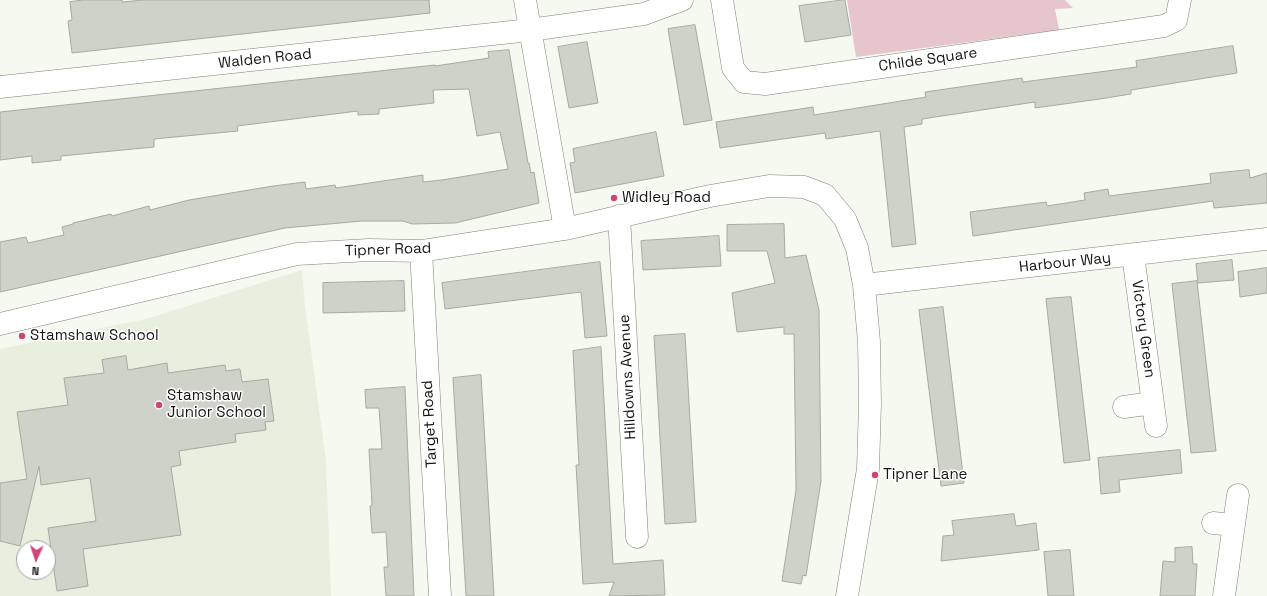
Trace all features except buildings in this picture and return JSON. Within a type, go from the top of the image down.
[{"type":"street","points":[[525,0],[565,229]]},
{"type":"street","points":[[530,30],[644,14],[682,0]]},
{"type":"street","name":"Childe Square","points":[[722,0],[733,68],[744,82],[765,84],[1164,26],[1176,20],[1180,0]]},
{"type":"street","name":"Walden Road","points":[[0,87],[530,30]]},
{"type":"street","name":"Tipner Road","points":[[0,324],[297,254],[369,250],[420,251],[565,229],[710,196],[769,186],[804,187],[826,196],[845,218],[857,248],[864,285]]},
{"type":"street","name":"Hilldowns Avenue","points":[[619,216],[637,537]]},
{"type":"street","name":"Harbour Way","points":[[864,285],[1267,239]]},
{"type":"street","name":"Target Road","points":[[420,251],[440,596]]},
{"type":"street","name":"Victory Green","points":[[1133,255],[1156,426]]},
{"type":"street","points":[[846,596],[868,469],[869,350],[864,285]]},
{"type":"street","points":[[1124,407],[1153,403]]},
{"type":"street","points":[[1224,596],[1224,524],[1238,495]]},
{"type":"shaded area","points":[[847,0],[1065,0],[1073,8],[1055,9],[1059,30],[856,57]]},
{"type":"shaded area","name":"Stamshaw Junior School","points":[[302,270],[305,306],[326,461],[331,596],[0,596],[0,349],[146,319]]},
{"type":"place","name":"Widley Road","points":[[614,198]]},
{"type":"place","name":"Stamshaw School","points":[[22,336]]},
{"type":"place","name":"Stamshaw Junior School","points":[[159,405]]},
{"type":"place","name":"Tipner Lane","points":[[875,475]]}]
